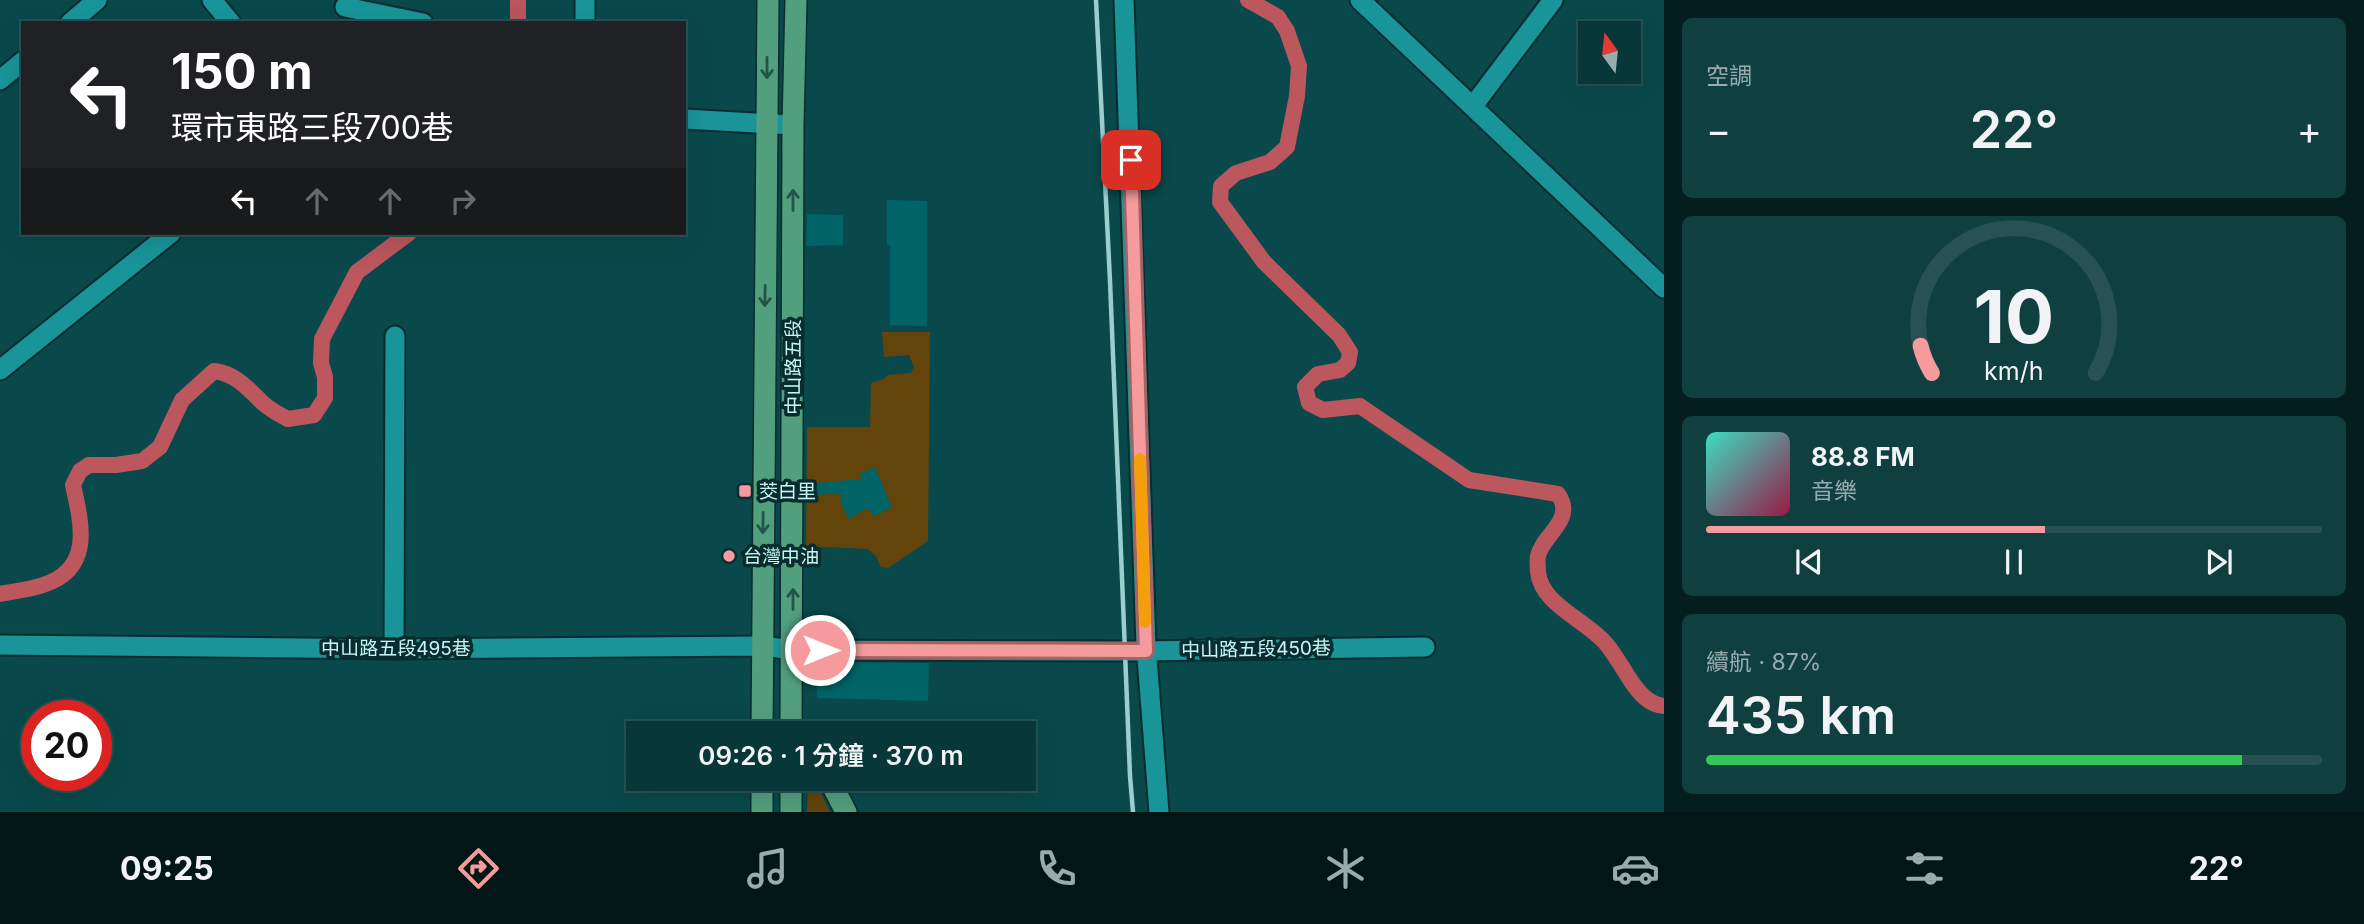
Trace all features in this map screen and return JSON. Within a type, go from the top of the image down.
[{"type":"main road","name":"中山路五段","points":[[762,721],[768,0]]},
{"type":"main road","name":"中山路五段","points":[[791,721],[793,125],[796,0]]},
{"type":"main road","points":[[792,692],[803,721]]},
{"type":"main road","points":[[762,791],[762,812]]},
{"type":"main road","points":[[791,791],[791,812]]},
{"type":"main road","points":[[835,791],[846,812]]},
{"type":"street","points":[[72,21],[97,0]]},
{"type":"street","points":[[212,0],[229,21]]},
{"type":"street","points":[[585,0],[585,21]]},
{"type":"street","points":[[1124,0],[1146,651],[1159,812]]},
{"type":"street","points":[[1360,0],[1664,288]]},
{"type":"street","points":[[1473,106],[1553,0]]},
{"type":"street","points":[[345,7],[413,21]]},
{"type":"street","points":[[0,80],[21,63]]},
{"type":"street","points":[[686,119],[793,125]]},
{"type":"street","points":[[0,370],[169,235]]},
{"type":"street","points":[[394,649],[395,336]]},
{"type":"street","name":"中山路五段495巷","points":[[0,645],[394,649],[762,646],[793,650]]},
{"type":"street","name":"中山路五段450巷","points":[[793,650],[1146,651],[1425,647]]},
{"type":"shaded area","points":[[882,332],[930,332],[928,541],[888,568],[881,567],[876,556],[868,549],[806,546],[807,427],[870,427],[871,383],[888,375],[911,373],[914,367],[909,355],[884,357]]},
{"type":"shaded area","points":[[808,791],[820,791],[830,812],[807,812]]},
{"type":"building","points":[[887,200],[927,201],[927,326],[890,325]]},
{"type":"building","points":[[807,214],[843,215],[843,245],[806,246]]},
{"type":"building","points":[[875,467],[892,507],[874,516],[867,508],[849,519],[842,506],[840,493],[805,496],[805,484],[861,479],[859,474]]},
{"type":"building","points":[[816,662],[929,663],[928,701],[817,698]]},
{"type":"waterway","points":[[518,0],[518,21]]},
{"type":"waterway","points":[[1248,0],[1278,17],[1287,31],[1299,66],[1297,96],[1287,147],[1270,162],[1236,173],[1221,186],[1220,202],[1264,262],[1339,335],[1350,352],[1348,363],[1340,370],[1318,374],[1305,387],[1309,403],[1323,410],[1360,406],[1469,480],[1558,494],[1563,503],[1563,512],[1538,556],[1541,584],[1556,603],[1599,636],[1641,694],[1649,701],[1664,706]]},
{"type":"waterway","points":[[0,594],[43,585],[59,578],[70,568],[77,557],[80,544],[81,530],[73,485],[80,471],[89,465],[142,461],[160,447],[182,400],[214,371],[236,379],[267,406],[288,419],[314,415],[325,398],[325,377],[321,363],[322,339],[357,272],[406,235]]},
{"type":"railway","points":[[1096,0],[1133,812]]},
{"type":"slow traffic","points":[[1140,459],[1145,622]]},
{"type":"place","name":"茭白里","points":[[745,491]]},
{"type":"place","name":"台灣中油","points":[[729,556]]},
{"type":"route","points":[[820,650],[1146,651],[1131,160]]}]
